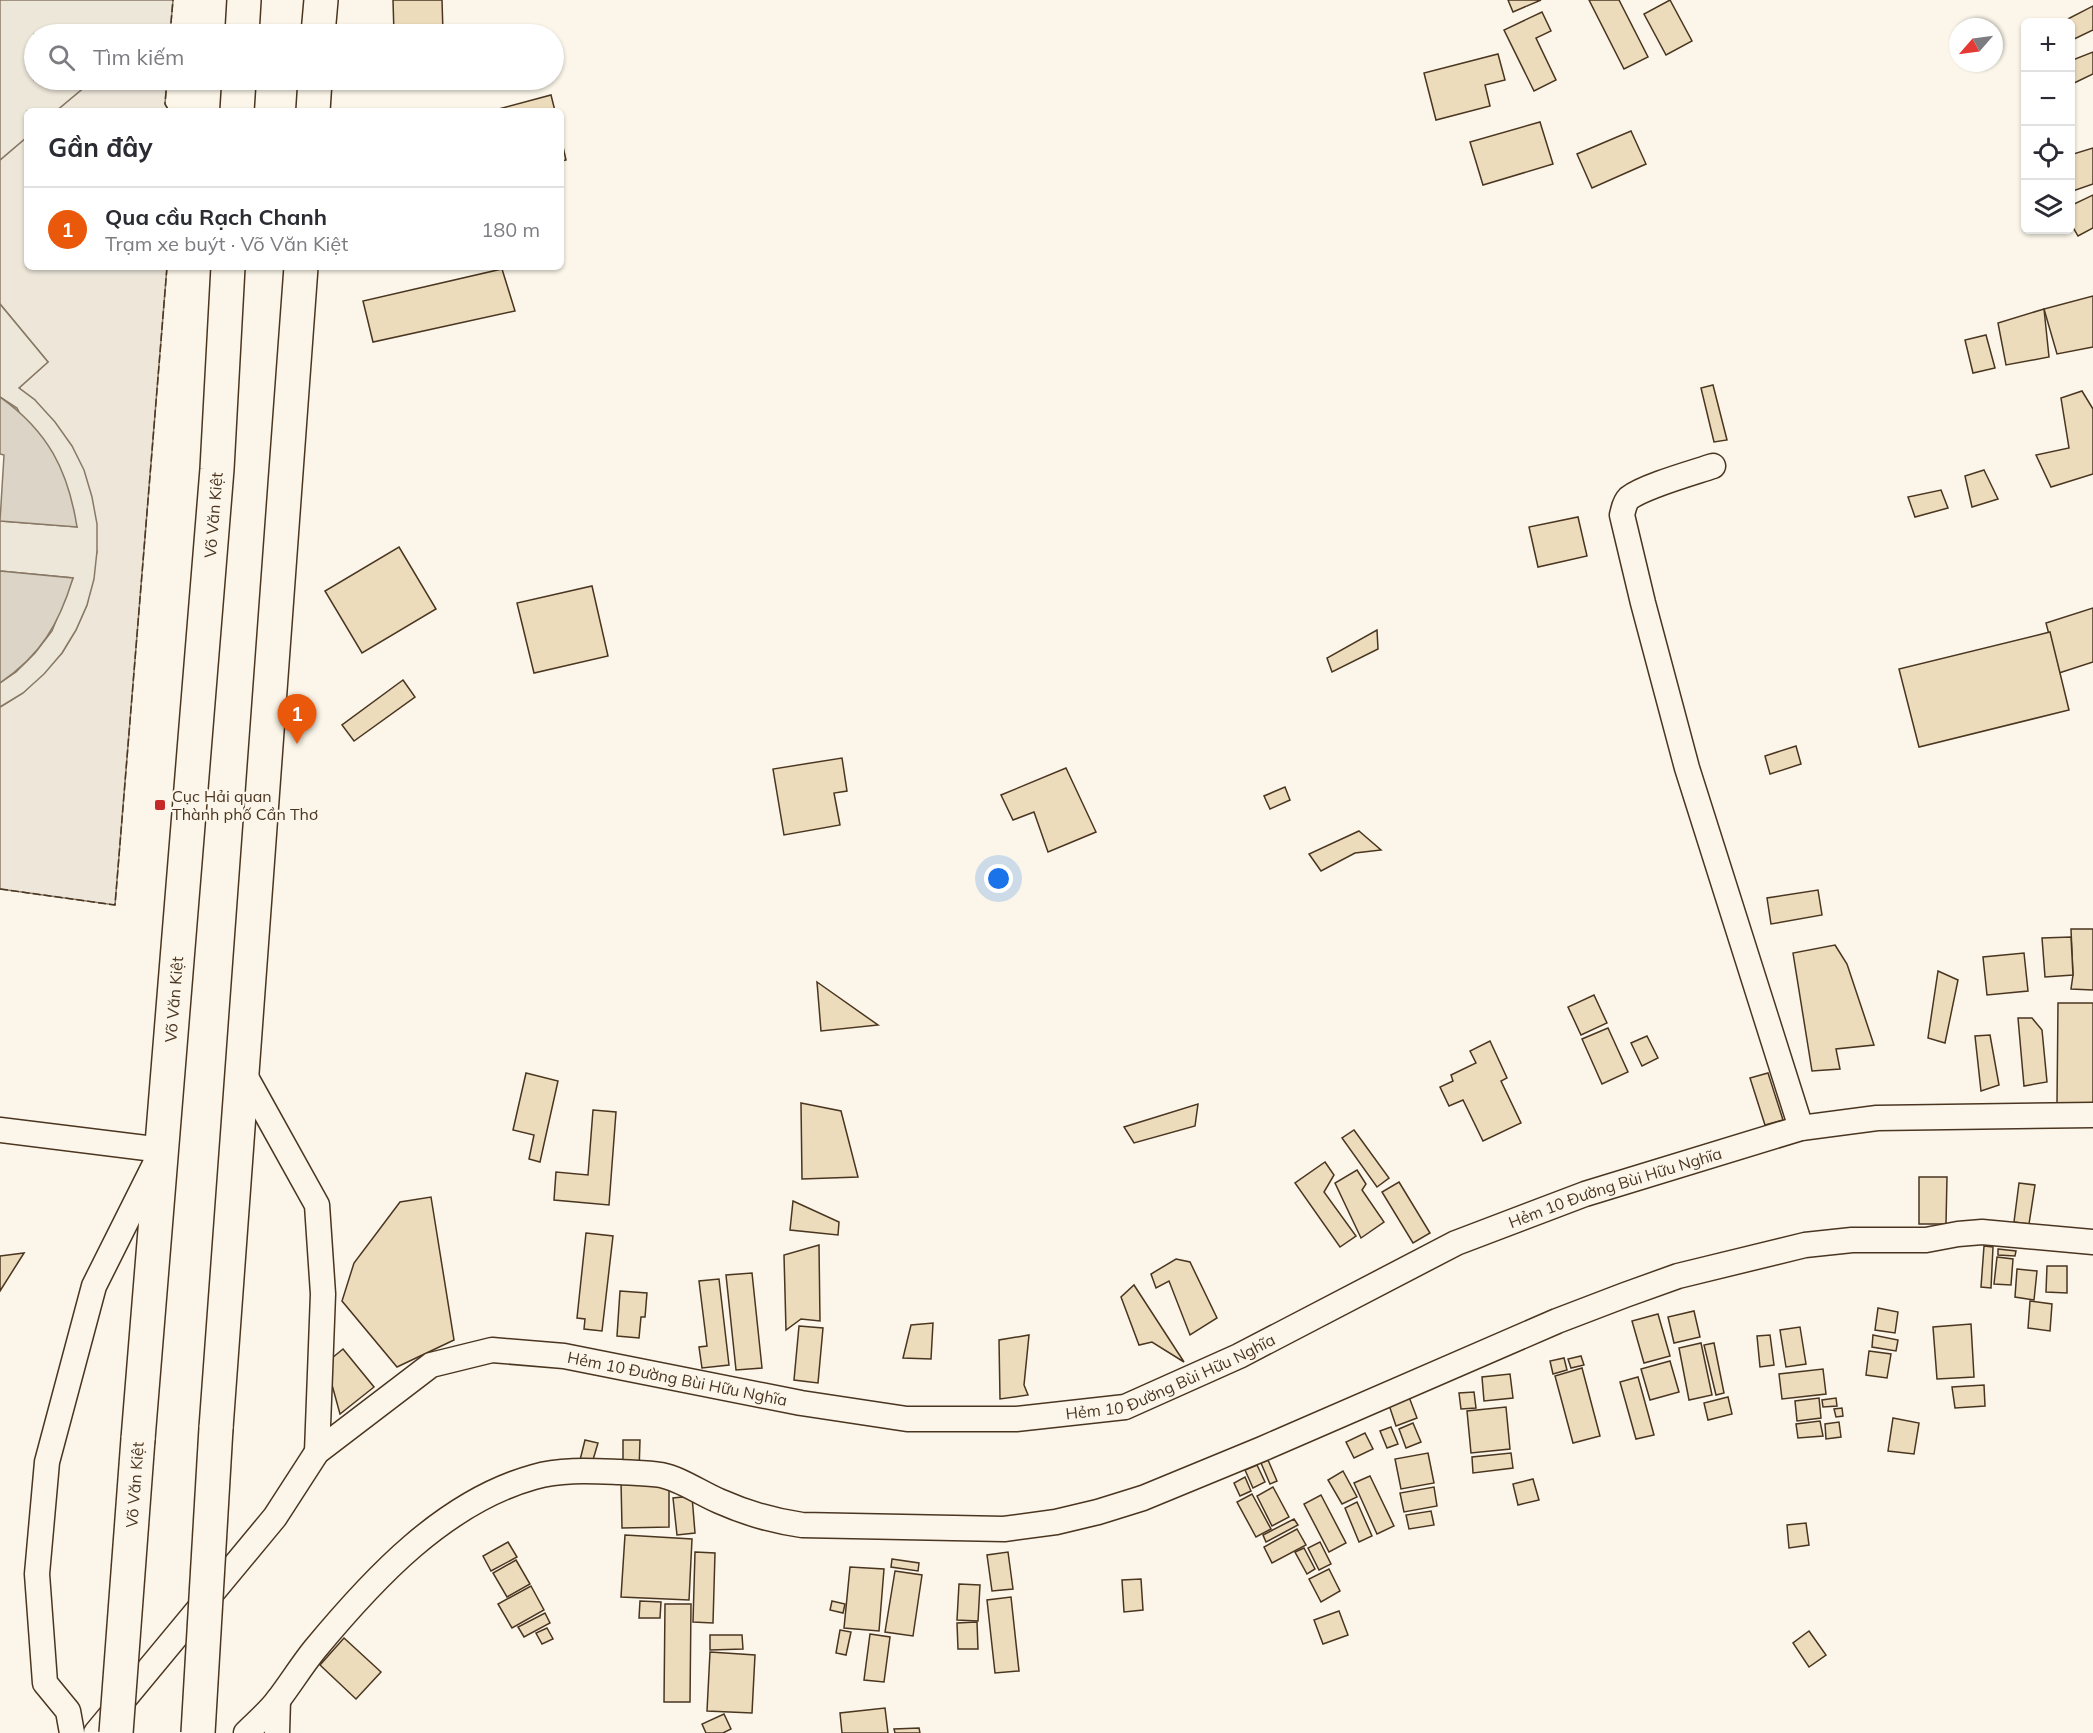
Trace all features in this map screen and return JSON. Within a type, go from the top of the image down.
[{"type":"main road","points":[[243,24],[244,0]]},
{"type":"main road","points":[[319,24],[321,0]]},
{"type":"main road","points":[[237,108],[238,90]]},
{"type":"main road","points":[[313,108],[314,90]]},
{"type":"main road","name":"Võ Văn Kiệt","points":[[116,1733],[216,481],[228,270]]},
{"type":"main road","points":[[198,1733],[216,1428],[301,270]]},
{"type":"street","points":[[1713,466],[1640,491],[1624,504],[1622,515],[1687,768],[1801,1128]]},
{"type":"street","points":[[242,1070],[316,1205],[324,1294],[317,1452]]},
{"type":"street","name":"Hẻm 10 Đường Bùi Hữu Nghĩa","points":[[96,1733],[275,1517],[317,1452],[431,1365],[492,1350],[564,1356],[801,1403],[907,1419],[1016,1419],[1125,1407],[1239,1356],[1456,1243],[1585,1194],[1801,1128],[1877,1118],[2093,1115]]},
{"type":"street","points":[[0,1130],[162,1150],[94,1286],[46,1462],[37,1574],[45,1683],[68,1711],[72,1733]]},
{"type":"street","points":[[246,1733],[278,1700],[317,1647],[353,1606],[426,1534],[478,1500],[534,1477],[552,1473],[583,1472],[664,1476],[750,1514],[802,1525],[1004,1529],[1056,1522],[1143,1498],[1557,1322],[1624,1295],[1689,1273],[1805,1245],[1852,1240],[1926,1240],[1982,1232],[2093,1242]]},
{"type":"street","points":[[277,1733],[278,1700]]},
{"type":"shaded area","points":[[0,0],[173,0],[171,24],[24,24],[24,90],[81,90],[60,108],[24,108],[24,140],[0,160]]},
{"type":"shaded area","points":[[81,90],[166,90],[165,104],[167,108],[60,108]]},
{"type":"shaded area","points":[[24,140],[24,270],[167,270],[115,905],[0,889],[0,707],[23,693],[62,653],[87,605],[97,551],[35,400],[19,388],[48,362],[0,304],[0,160]]},
{"type":"shaded area","points":[[0,304],[48,362],[19,388],[35,400],[55,422],[72,446],[84,470],[97,524],[97,551],[94,579],[87,605],[62,653],[23,693],[0,707],[0,683],[16,672],[35,653],[52,631],[73,578],[0,571],[0,521],[77,527],[17,408],[0,397]]},
{"type":"shaded area","points":[[0,397],[31,424],[53,453],[68,487],[77,527],[0,521],[4,455],[0,454]]},
{"type":"shaded area","points":[[0,571],[73,578],[68,595],[47,637],[27,661],[0,683]]},
{"type":"building","points":[[393,0],[442,0],[443,24],[394,24]]},
{"type":"building","points":[[1508,0],[1541,0],[1513,12]]},
{"type":"building","points":[[1589,0],[1619,0],[1648,57],[1624,69]]},
{"type":"building","points":[[1670,0],[1692,41],[1666,55],[1644,14]]},
{"type":"building","points":[[2093,6],[2093,30],[2075,39],[2075,18],[2070,18]]},
{"type":"building","points":[[1542,12],[1551,31],[1536,38],[1556,80],[1534,91],[1504,30]]},
{"type":"building","points":[[2093,52],[2093,74],[2075,83],[2075,72],[2075,59]]},
{"type":"building","points":[[1498,54],[1505,80],[1485,85],[1490,106],[1436,120],[1424,73]]},
{"type":"building","points":[[551,95],[554,108],[502,108]]},
{"type":"building","points":[[1540,122],[1553,164],[1483,185],[1470,142]]},
{"type":"building","points":[[1631,131],[1646,164],[1592,188],[1577,154]]},
{"type":"building","points":[[2093,148],[2093,184],[2075,190],[2075,180],[2075,153]]},
{"type":"building","points":[[2093,195],[2093,228],[2078,236],[2075,231],[2075,204]]},
{"type":"building","points":[[502,270],[515,311],[373,342],[363,301]]},
{"type":"building","points":[[2093,296],[2093,347],[2057,354],[2044,309]]},
{"type":"building","points":[[2044,309],[2049,357],[2006,365],[1998,323]]},
{"type":"building","points":[[1986,335],[1995,368],[1973,373],[1965,340]]},
{"type":"building","points":[[1713,385],[1727,440],[1714,442],[1701,388]]},
{"type":"building","points":[[2082,391],[2093,409],[2093,474],[2051,487],[2036,455],[2069,448],[2061,398]]},
{"type":"building","points":[[1984,470],[1998,499],[1972,507],[1965,476]]},
{"type":"building","points":[[1941,490],[1948,508],[1915,517],[1908,497]]},
{"type":"building","points":[[1578,517],[1587,556],[1538,567],[1529,527]]},
{"type":"building","points":[[399,547],[436,609],[362,653],[325,591]]},
{"type":"building","points":[[592,586],[608,656],[534,673],[517,603]]},
{"type":"building","points":[[2093,608],[2093,662],[2059,673],[2046,623]]},
{"type":"building","points":[[1377,630],[1378,649],[1332,672],[1327,658]]},
{"type":"building","points":[[2050,632],[2069,710],[1919,747],[1899,669]]},
{"type":"building","points":[[403,680],[415,697],[354,741],[342,725]]},
{"type":"building","points":[[1796,746],[1801,764],[1770,774],[1765,756]]},
{"type":"building","points":[[842,758],[847,791],[834,793],[840,825],[784,835],[773,769]]},
{"type":"building","points":[[1066,768],[1096,832],[1048,852],[1034,812],[1013,820],[1001,795]]},
{"type":"building","points":[[1285,787],[1290,800],[1270,809],[1264,796]]},
{"type":"building","points":[[1359,831],[1381,850],[1355,853],[1321,871],[1309,854]]},
{"type":"building","points":[[1818,890],[1822,915],[1771,924],[1767,898]]},
{"type":"building","points":[[2071,929],[2093,929],[2093,990],[2071,989],[2073,975]]},
{"type":"building","points":[[2071,937],[2073,975],[2045,977],[2042,938]]},
{"type":"building","points":[[1835,945],[1847,964],[1874,1045],[1836,1049],[1840,1069],[1812,1071],[1793,953]]},
{"type":"building","points":[[2024,953],[2028,991],[1987,995],[1983,957]]},
{"type":"building","points":[[1938,971],[1958,980],[1945,1043],[1928,1038]]},
{"type":"building","points":[[817,982],[878,1025],[821,1031]]},
{"type":"building","points":[[1594,995],[1607,1023],[1581,1035],[1568,1007]]},
{"type":"building","points":[[2058,1003],[2093,1003],[2093,1103],[2057,1103]]},
{"type":"building","points":[[2018,1018],[2032,1018],[2042,1030],[2047,1082],[2024,1086]]},
{"type":"building","points":[[1608,1028],[1628,1072],[1602,1084],[1582,1039]]},
{"type":"building","points":[[1990,1035],[1999,1085],[1981,1091],[1975,1036]]},
{"type":"building","points":[[1647,1036],[1658,1058],[1642,1066],[1631,1043]]},
{"type":"building","points":[[1490,1041],[1507,1078],[1501,1081],[1521,1123],[1483,1141],[1463,1100],[1449,1106],[1440,1087],[1453,1081],[1451,1075],[1476,1063],[1470,1051]]},
{"type":"building","points":[[526,1073],[558,1081],[540,1162],[529,1159],[534,1135],[513,1130]]},
{"type":"building","points":[[1768,1073],[1783,1120],[1765,1125],[1750,1078]]},
{"type":"building","points":[[801,1103],[841,1111],[858,1177],[802,1179]]},
{"type":"building","points":[[1198,1104],[1195,1126],[1134,1143],[1124,1127]]},
{"type":"building","points":[[593,1110],[616,1112],[609,1205],[554,1200],[556,1172],[588,1175]]},
{"type":"building","points":[[1354,1130],[1389,1178],[1377,1187],[1342,1138]]},
{"type":"building","points":[[1325,1162],[1334,1175],[1324,1192],[1356,1236],[1340,1247],[1295,1183]]},
{"type":"building","points":[[1357,1170],[1366,1184],[1362,1190],[1384,1222],[1361,1238],[1335,1183]]},
{"type":"building","points":[[1919,1177],[1947,1177],[1946,1224],[1919,1224]]},
{"type":"building","points":[[1399,1182],[1430,1233],[1413,1243],[1382,1192]]},
{"type":"building","points":[[2019,1183],[2035,1185],[2029,1224],[2014,1222]]},
{"type":"building","points":[[431,1197],[454,1340],[397,1367],[342,1301],[354,1263],[400,1202]]},
{"type":"building","points":[[793,1201],[839,1222],[838,1235],[790,1230]]},
{"type":"building","points":[[586,1233],[613,1236],[602,1331],[584,1329],[585,1319],[577,1318]]},
{"type":"building","points":[[819,1245],[820,1321],[801,1319],[786,1330],[784,1255]]},
{"type":"building","points":[[1984,1246],[1993,1247],[1991,1288],[1981,1287]]},
{"type":"building","points":[[1998,1249],[2016,1251],[2015,1256],[1998,1255]]},
{"type":"building","points":[[24,1253],[0,1291],[0,1256]]},
{"type":"building","points":[[1997,1257],[2013,1259],[2011,1285],[1994,1284]]},
{"type":"building","points":[[1176,1259],[1190,1262],[1217,1318],[1190,1335],[1169,1281],[1156,1288],[1151,1274]]},
{"type":"building","points":[[2047,1266],[2067,1266],[2067,1293],[2046,1292]]},
{"type":"building","points":[[2017,1269],[2037,1271],[2034,1300],[2015,1297]]},
{"type":"building","points":[[752,1273],[762,1368],[736,1370],[726,1275]]},
{"type":"building","points":[[719,1279],[729,1365],[702,1368],[699,1347],[707,1346],[699,1281]]},
{"type":"building","points":[[1134,1285],[1184,1362],[1152,1342],[1139,1345],[1121,1297]]},
{"type":"building","points":[[620,1291],[647,1293],[645,1317],[641,1317],[639,1338],[617,1336]]},
{"type":"building","points":[[2030,1301],[2052,1304],[2050,1331],[2028,1328]]},
{"type":"building","points":[[1878,1308],[1898,1312],[1895,1333],[1875,1330]]},
{"type":"building","points":[[1694,1311],[1700,1337],[1674,1343],[1668,1317]]},
{"type":"building","points":[[1658,1314],[1670,1356],[1644,1363],[1632,1321]]},
{"type":"building","points":[[933,1323],[931,1359],[903,1358],[911,1325]]},
{"type":"building","points":[[1971,1324],[1974,1377],[1937,1379],[1933,1327]]},
{"type":"building","points":[[799,1326],[823,1328],[818,1383],[794,1380]]},
{"type":"building","points":[[1800,1327],[1806,1364],[1786,1367],[1780,1330]]},
{"type":"building","points":[[1029,1335],[1024,1385],[1028,1395],[1000,1399],[999,1340]]},
{"type":"building","points":[[1770,1335],[1774,1365],[1760,1367],[1757,1336]]},
{"type":"building","points":[[1873,1335],[1898,1340],[1896,1351],[1872,1347]]},
{"type":"building","points":[[1701,1343],[1712,1395],[1689,1400],[1679,1348]]},
{"type":"building","points":[[1714,1343],[1724,1393],[1716,1395],[1704,1345]]},
{"type":"building","points":[[343,1349],[374,1387],[340,1414],[326,1363]]},
{"type":"building","points":[[1869,1351],[1891,1354],[1887,1378],[1866,1375]]},
{"type":"building","points":[[1581,1356],[1584,1365],[1571,1368],[1568,1359]]},
{"type":"building","points":[[1564,1358],[1567,1370],[1553,1374],[1550,1361]]},
{"type":"building","points":[[1670,1361],[1679,1392],[1650,1400],[1641,1369]]},
{"type":"building","points":[[1582,1368],[1600,1436],[1573,1443],[1555,1376]]},
{"type":"building","points":[[1823,1369],[1826,1394],[1782,1399],[1779,1374]]},
{"type":"building","points":[[1510,1374],[1513,1398],[1484,1401],[1482,1377]]},
{"type":"building","points":[[1638,1377],[1654,1435],[1636,1439],[1620,1382]]},
{"type":"building","points":[[1984,1385],[1985,1406],[1955,1408],[1952,1387]]},
{"type":"building","points":[[1474,1392],[1476,1408],[1461,1409],[1459,1393]]},
{"type":"building","points":[[1409,1397],[1417,1418],[1396,1426],[1389,1405]]},
{"type":"building","points":[[1728,1397],[1732,1414],[1708,1420],[1704,1403]]},
{"type":"building","points":[[1819,1398],[1821,1418],[1797,1421],[1795,1401]]},
{"type":"building","points":[[1836,1398],[1837,1406],[1823,1407],[1822,1400]]},
{"type":"building","points":[[1506,1407],[1510,1449],[1471,1453],[1467,1411]]},
{"type":"building","points":[[1842,1408],[1843,1416],[1836,1417],[1834,1409]]},
{"type":"building","points":[[1893,1418],[1919,1423],[1914,1454],[1888,1451]]},
{"type":"building","points":[[1820,1421],[1823,1436],[1798,1438],[1796,1424]]},
{"type":"building","points":[[1839,1422],[1841,1437],[1826,1439],[1825,1424]]},
{"type":"building","points":[[1413,1423],[1421,1442],[1406,1448],[1399,1429]]},
{"type":"building","points":[[1391,1427],[1398,1444],[1387,1448],[1380,1431]]},
{"type":"building","points":[[1365,1433],[1373,1449],[1354,1458],[1346,1442]]},
{"type":"building","points":[[585,1440],[598,1443],[592,1463],[580,1460]]},
{"type":"building","points":[[623,1440],[640,1440],[639,1472],[623,1471]]},
{"type":"building","points":[[1428,1453],[1434,1483],[1401,1489],[1395,1459]]},
{"type":"building","points":[[1511,1453],[1513,1468],[1473,1473],[1472,1457]]},
{"type":"building","points":[[1268,1460],[1277,1481],[1270,1484],[1261,1463]]},
{"type":"building","points":[[1257,1465],[1265,1482],[1253,1488],[1245,1470]]},
{"type":"building","points":[[1343,1471],[1357,1497],[1342,1504],[1328,1480]]},
{"type":"building","points":[[1370,1476],[1394,1526],[1377,1534],[1354,1483]]},
{"type":"building","points":[[1245,1477],[1251,1491],[1240,1496],[1234,1483]]},
{"type":"building","points":[[1533,1479],[1539,1500],[1518,1505],[1513,1484]]},
{"type":"building","points":[[669,1480],[669,1527],[622,1528],[621,1481]]},
{"type":"building","points":[[1273,1487],[1289,1517],[1272,1526],[1257,1496]]},
{"type":"building","points":[[1434,1487],[1437,1506],[1404,1512],[1400,1493]]},
{"type":"building","points":[[1252,1494],[1271,1529],[1256,1537],[1237,1502]]},
{"type":"building","points":[[1321,1495],[1346,1543],[1329,1552],[1304,1504]]},
{"type":"building","points":[[692,1496],[695,1533],[677,1535],[673,1498]]},
{"type":"building","points":[[1357,1502],[1372,1536],[1359,1542],[1345,1508]]},
{"type":"building","points":[[1431,1511],[1434,1525],[1409,1529],[1406,1515]]},
{"type":"building","points":[[1294,1519],[1298,1525],[1266,1542],[1263,1535]]},
{"type":"building","points":[[1806,1523],[1809,1545],[1789,1548],[1787,1525]]},
{"type":"building","points":[[1297,1529],[1306,1545],[1272,1563],[1264,1547]]},
{"type":"building","points":[[625,1535],[692,1539],[689,1600],[621,1597]]},
{"type":"building","points":[[508,1542],[517,1557],[491,1571],[483,1556]]},
{"type":"building","points":[[1320,1542],[1331,1564],[1319,1570],[1308,1548]]},
{"type":"building","points":[[1304,1548],[1315,1569],[1307,1574],[1295,1552]]},
{"type":"building","points":[[695,1552],[715,1553],[713,1623],[693,1622]]},
{"type":"building","points":[[1008,1552],[1013,1589],[992,1591],[987,1555]]},
{"type":"building","points":[[892,1559],[919,1563],[918,1571],[891,1567]]},
{"type":"building","points":[[516,1560],[530,1584],[507,1597],[493,1573]]},
{"type":"building","points":[[850,1567],[884,1569],[879,1631],[844,1628]]},
{"type":"building","points":[[1329,1569],[1340,1591],[1321,1602],[1309,1579]]},
{"type":"building","points":[[895,1571],[922,1575],[913,1636],[885,1632]]},
{"type":"building","points":[[1141,1579],[1143,1610],[1124,1612],[1122,1580]]},
{"type":"building","points":[[959,1584],[980,1585],[978,1621],[957,1620]]},
{"type":"building","points":[[531,1586],[544,1610],[512,1628],[498,1604]]},
{"type":"building","points":[[1011,1597],[1019,1671],[995,1673],[987,1600]]},
{"type":"building","points":[[640,1601],[661,1602],[660,1618],[639,1618]]},
{"type":"building","points":[[832,1601],[845,1604],[843,1613],[830,1610]]},
{"type":"building","points":[[665,1604],[691,1604],[690,1702],[664,1702]]},
{"type":"building","points":[[1339,1611],[1348,1635],[1323,1644],[1314,1620]]},
{"type":"building","points":[[545,1613],[550,1623],[524,1637],[518,1627]]},
{"type":"building","points":[[977,1622],[978,1649],[958,1649],[957,1623]]},
{"type":"building","points":[[547,1628],[553,1639],[542,1644],[536,1633]]},
{"type":"building","points":[[840,1630],[851,1632],[846,1655],[836,1653]]},
{"type":"building","points":[[1809,1631],[1826,1655],[1809,1667],[1793,1643]]},
{"type":"building","points":[[870,1634],[890,1637],[884,1682],[864,1680]]},
{"type":"building","points":[[710,1635],[742,1635],[743,1649],[710,1650]]},
{"type":"building","points":[[344,1638],[381,1672],[356,1699],[320,1665]]},
{"type":"building","points":[[710,1652],[755,1655],[752,1713],[707,1711]]},
{"type":"building","points":[[885,1708],[888,1733],[842,1733],[840,1713]]},
{"type":"building","points":[[724,1714],[731,1729],[723,1733],[706,1733],[702,1724]]},
{"type":"building","points":[[919,1728],[920,1733],[895,1733],[894,1729]]},
{"type":"fence","points":[[171,24],[173,0]]},
{"type":"fence","points":[[166,90],[165,104],[167,108]]},
{"type":"fence","points":[[0,889],[115,905],[167,270]]},
{"type":"place","name":"Qua cầu Rạch Chanh","points":[[297,744]]},
{"type":"place","name":"Cục Hải quan Thành phố Cần Thơ","points":[[160,805]]}]
